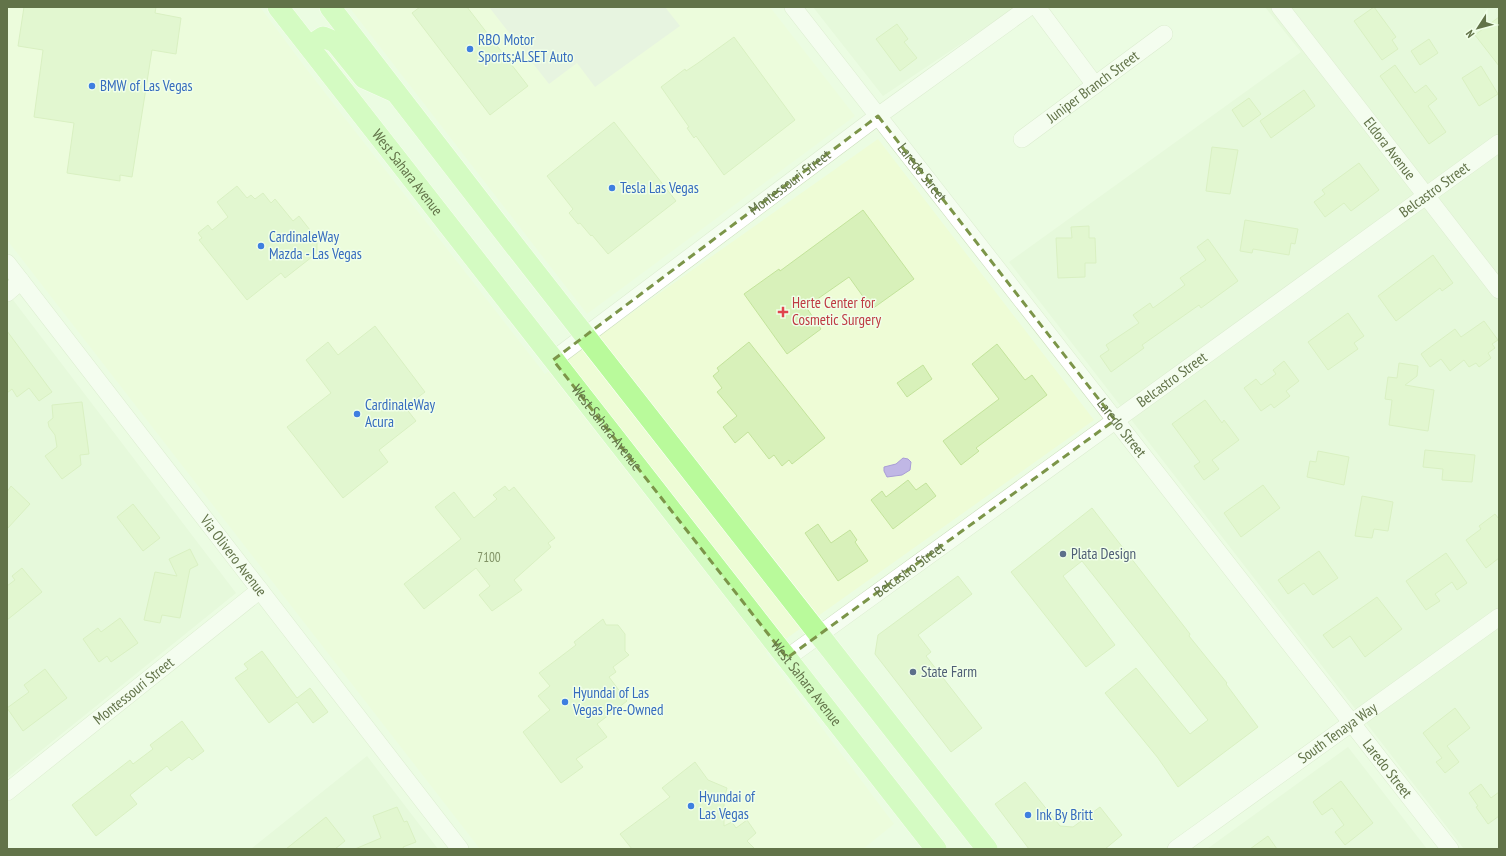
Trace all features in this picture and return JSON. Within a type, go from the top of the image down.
[{"type":"main road","name":"West Sahara Avenue","points":[[278,7],[936,849]]},
{"type":"main road","points":[[330,7],[584,335],[987,849]]},
{"type":"main road","points":[[309,46],[323,37],[335,42],[364,78],[397,93]]},
{"type":"street","name":"Laredo Street","points":[[793,7],[1450,849]]},
{"type":"street","name":"Montessouri Street","points":[[553,360],[584,335],[878,116],[1029,7]]},
{"type":"street","points":[[1037,7],[1095,85]]},
{"type":"street","name":"Eldora Avenue","points":[[1280,7],[1499,290]]},
{"type":"street","name":"Juniper Branch Street","points":[[1022,139],[1164,34]]},
{"type":"street","name":"Belcastro Street","points":[[787,658],[1499,143]]},
{"type":"street","name":"Via Olivero Avenue","points":[[7,263],[460,849]]},
{"type":"street","points":[[7,293],[21,281]]},
{"type":"street","name":"Montessouri Street","points":[[7,792],[260,590]]},
{"type":"street","name":"South Tenaya Way","points":[[1176,849],[1499,618]]},
{"type":"highlighted area","points":[[878,116],[1115,420],[787,658],[553,360]]},
{"type":"shaded area","points":[[7,7],[260,7],[308,71],[545,374],[878,139],[1094,420],[766,653],[894,824],[863,849],[480,849],[7,240]]},
{"type":"shaded area","points":[[349,7],[770,7],[855,116],[587,314]]},
{"type":"shaded area","points":[[489,7],[665,7],[680,26],[595,87],[577,63],[549,84]]},
{"type":"shaded area","points":[[813,7],[1016,7],[883,96]]},
{"type":"shaded area","points":[[1265,7],[1499,7],[1499,849],[1464,849],[1009,262],[1301,52]]},
{"type":"shaded area","points":[[7,292],[236,593],[7,778]]},
{"type":"shaded area","points":[[903,458],[908,459],[911,462],[910,470],[902,475],[887,477],[884,467],[896,464]]},
{"type":"shaded area","points":[[1348,747],[1427,849],[1207,849]]},
{"type":"shaded area","points":[[367,756],[438,849],[251,849]]},
{"type":"building","name":"BMW of Las Vegas","points":[[24,7],[156,7],[155,13],[181,18],[176,54],[152,50],[132,177],[120,175],[120,181],[67,173],[74,123],[34,117],[43,50],[18,46]]},
{"type":"building","name":"RBO Motor Sports;ALSET Auto","points":[[420,7],[467,7],[528,86],[490,115],[412,13]]},
{"type":"building","points":[[1374,7],[1396,37],[1392,40],[1398,49],[1382,60],[1354,21]]},
{"type":"building","points":[[1499,17],[1499,66],[1475,35]]},
{"type":"building","points":[[897,24],[908,39],[904,42],[917,58],[900,71],[876,39]]},
{"type":"building","points":[[734,37],[795,120],[724,175],[696,136],[694,138],[687,128],[689,127],[661,87],[685,69],[686,71]]},
{"type":"building","points":[[1429,39],[1438,53],[1420,65],[1411,51]]},
{"type":"building","points":[[1395,65],[1415,93],[1426,85],[1437,99],[1428,106],[1446,132],[1429,144],[1380,76]]},
{"type":"building","points":[[1481,66],[1498,94],[1479,106],[1462,78]]},
{"type":"building","points":[[1304,90],[1315,106],[1271,138],[1260,121]]},
{"type":"building","points":[[1249,98],[1261,114],[1243,127],[1232,110]]},
{"type":"building","name":"Tesla Las Vegas","points":[[614,122],[676,201],[608,254],[592,235],[591,236],[580,223],[578,224],[569,213],[573,209],[547,176]]},
{"type":"building","points":[[1212,147],[1238,150],[1230,194],[1206,191]]},
{"type":"building","points":[[1359,163],[1379,190],[1351,211],[1344,203],[1325,217],[1314,202],[1325,194],[1322,190]]},
{"type":"building","name":"CardinaleWay Mazda - Las Vegas","points":[[237,186],[247,198],[251,195],[255,199],[263,193],[271,203],[275,199],[293,221],[299,216],[317,239],[317,253],[285,278],[281,273],[247,300],[199,240],[202,238],[198,233],[208,225],[212,230],[228,217],[217,202]]},
{"type":"building","points":[[863,210],[914,279],[872,309],[849,277],[806,307],[821,329],[787,354],[744,294],[779,269],[780,271]]},
{"type":"building","points":[[1245,220],[1298,229],[1295,244],[1291,243],[1289,255],[1253,249],[1252,253],[1240,251]]},
{"type":"building","points":[[1089,226],[1089,238],[1095,238],[1096,263],[1085,263],[1085,277],[1058,278],[1056,238],[1072,238],[1071,227]]},
{"type":"building","points":[[1208,239],[1238,281],[1201,308],[1199,305],[1142,345],[1144,348],[1111,372],[1100,356],[1109,350],[1106,345],[1139,323],[1133,315],[1150,303],[1153,308],[1185,285],[1180,278],[1206,260],[1197,247]]},
{"type":"building","points":[[1433,255],[1453,283],[1442,291],[1440,288],[1396,321],[1378,296]]},
{"type":"building","points":[[1348,313],[1364,336],[1354,343],[1358,349],[1328,370],[1308,342]]},
{"type":"building","points":[[1484,321],[1498,340],[1492,344],[1495,348],[1488,353],[1491,358],[1479,367],[1476,363],[1469,367],[1464,360],[1450,371],[1441,359],[1430,367],[1421,354],[1455,329],[1461,337]]},
{"type":"building","name":"CardinaleWay Acura","points":[[375,326],[425,392],[405,407],[416,421],[379,450],[388,462],[343,498],[287,427],[331,393],[306,360],[328,342],[338,355]]},
{"type":"building","points":[[7,331],[52,392],[39,401],[29,388],[17,397],[12,389],[7,393]]},
{"type":"building","points":[[749,342],[825,438],[792,464],[789,460],[782,466],[774,455],[769,459],[748,432],[735,443],[723,427],[737,416],[717,392],[722,388],[713,376],[719,371],[717,368]]},
{"type":"building","points":[[997,344],[1025,380],[1032,375],[1047,395],[976,448],[979,451],[961,465],[943,441],[999,399],[972,364]]},
{"type":"building","points":[[1284,361],[1299,381],[1286,391],[1290,396],[1274,408],[1271,404],[1261,411],[1244,388],[1256,379],[1261,385],[1276,374],[1273,370]]},
{"type":"building","points":[[1399,363],[1418,366],[1417,376],[1405,385],[1434,390],[1428,431],[1389,425],[1392,400],[1385,399],[1388,377],[1397,378]]},
{"type":"building","points":[[923,365],[932,379],[907,397],[897,383]]},
{"type":"building","points":[[1205,400],[1222,423],[1224,420],[1239,440],[1212,460],[1219,469],[1204,480],[1194,466],[1200,462],[1172,424]]},
{"type":"building","points":[[82,402],[89,454],[80,455],[81,465],[62,479],[45,456],[57,447],[55,435],[49,427],[48,422],[53,418],[52,405]]},
{"type":"building","points":[[1425,450],[1475,455],[1472,482],[1442,480],[1443,469],[1423,467]]},
{"type":"building","points":[[1318,451],[1349,457],[1344,485],[1307,477],[1310,461],[1316,462]]},
{"type":"building","points":[[908,480],[916,490],[926,483],[936,496],[893,529],[871,500],[882,491],[886,497]]},
{"type":"building","points":[[1263,485],[1280,508],[1241,537],[1224,513]]},
{"type":"building","points":[[11,486],[30,504],[7,529],[7,492]]},
{"type":"building","points":[[505,486],[509,491],[514,487],[555,538],[548,543],[551,547],[514,580],[522,590],[492,611],[479,595],[490,586],[476,568],[424,609],[404,584],[461,539],[435,507],[454,492],[474,518],[497,499],[493,495]]},
{"type":"building","points":[[1362,496],[1393,502],[1388,531],[1374,529],[1372,538],[1355,536]]},
{"type":"building","points":[[133,504],[160,538],[143,551],[117,517]]},
{"type":"building","points":[[1092,508],[1190,634],[1189,636],[1227,683],[1226,684],[1258,727],[1178,787],[1158,758],[1105,693],[1136,668],[1190,734],[1208,720],[1082,561],[1063,576],[1115,645],[1086,667],[1011,572]]},
{"type":"building","points":[[1495,514],[1499,519],[1499,558],[1486,568],[1466,540],[1481,529],[1479,526]]},
{"type":"building","points":[[818,524],[831,543],[850,530],[857,540],[855,542],[868,561],[838,581],[805,533]]},
{"type":"building","points":[[190,549],[198,565],[190,569],[180,618],[162,615],[160,623],[144,620],[155,572],[177,576],[169,559]]},
{"type":"building","points":[[1319,551],[1338,578],[1313,595],[1304,583],[1288,594],[1278,580]]},
{"type":"building","points":[[1446,553],[1467,583],[1457,590],[1452,582],[1435,594],[1440,601],[1426,610],[1406,581]]},
{"type":"building","points":[[22,568],[42,592],[7,620],[7,586],[15,580],[12,576]]},
{"type":"building","name":"State Farm","points":[[958,576],[972,594],[918,635],[931,652],[926,656],[982,728],[951,752],[875,654],[878,635]]},
{"type":"building","points":[[1377,597],[1402,629],[1365,657],[1350,636],[1333,648],[1323,635]]},
{"type":"building","points":[[120,618],[138,643],[111,662],[107,656],[99,662],[83,639],[98,628],[101,632]]},
{"type":"building","name":"Hyundai of Las Vegas Pre-Owned","points":[[603,619],[606,625],[618,625],[625,634],[625,651],[629,655],[613,667],[616,672],[609,677],[627,701],[597,724],[607,737],[576,759],[583,767],[561,783],[523,732],[550,710],[538,696],[550,686],[539,673],[576,645],[574,642]]},
{"type":"building","points":[[262,651],[297,698],[310,688],[328,712],[313,723],[297,702],[269,723],[235,678],[248,669],[244,664]]},
{"type":"building","points":[[45,669],[67,698],[23,731],[7,708],[29,692],[24,685]]},
{"type":"building","points":[[1455,708],[1470,728],[1447,746],[1459,762],[1445,773],[1436,762],[1442,758],[1423,733]]},
{"type":"building","points":[[182,721],[204,751],[192,760],[189,757],[171,771],[167,766],[130,795],[137,804],[96,836],[72,805],[130,760],[133,764],[153,749],[150,745]]},
{"type":"building","name":"Hyundai of Las Vegas","points":[[695,762],[708,780],[727,788],[724,799],[724,826],[732,822],[736,828],[747,820],[756,833],[747,841],[755,849],[632,849],[620,834],[670,797],[662,788]]},
{"type":"building","points":[[1341,781],[1373,823],[1345,845],[1335,832],[1344,825],[1332,808],[1322,815],[1313,802]]},
{"type":"building","name":"Ink By Britt","points":[[1025,782],[1060,826],[1073,827],[1100,807],[1122,835],[1105,849],[1029,849],[995,804]]},
{"type":"building","points":[[1481,784],[1491,798],[1499,792],[1499,816],[1488,824],[1476,807],[1478,806],[1469,793]]},
{"type":"building","points":[[397,807],[404,822],[407,821],[416,842],[403,847],[404,849],[355,849],[381,838],[373,816]]},
{"type":"building","points":[[326,817],[345,841],[335,849],[286,849]]},
{"type":"building","points":[[1268,836],[1277,849],[1250,849]]},
{"type":"place","name":"RBO Motor Sports;ALSET Auto","points":[[470,49]]},
{"type":"place","name":"BMW of Las Vegas","points":[[92,86]]},
{"type":"place","name":"Tesla Las Vegas","points":[[612,188]]},
{"type":"place","name":"CardinaleWay Mazda - Las Vegas","points":[[261,246]]},
{"type":"place","name":"Herte Center for Cosmetic Surgery","points":[[783,312]]},
{"type":"place","name":"CardinaleWay Acura","points":[[357,414]]},
{"type":"place","name":"Plata Design","points":[[1063,554]]},
{"type":"place","name":"State Farm","points":[[913,672]]},
{"type":"place","name":"Hyundai of Las Vegas Pre-Owned","points":[[565,702]]},
{"type":"place","name":"Hyundai of Las Vegas","points":[[691,806]]},
{"type":"place","name":"Ink By Britt","points":[[1028,815]]}]
